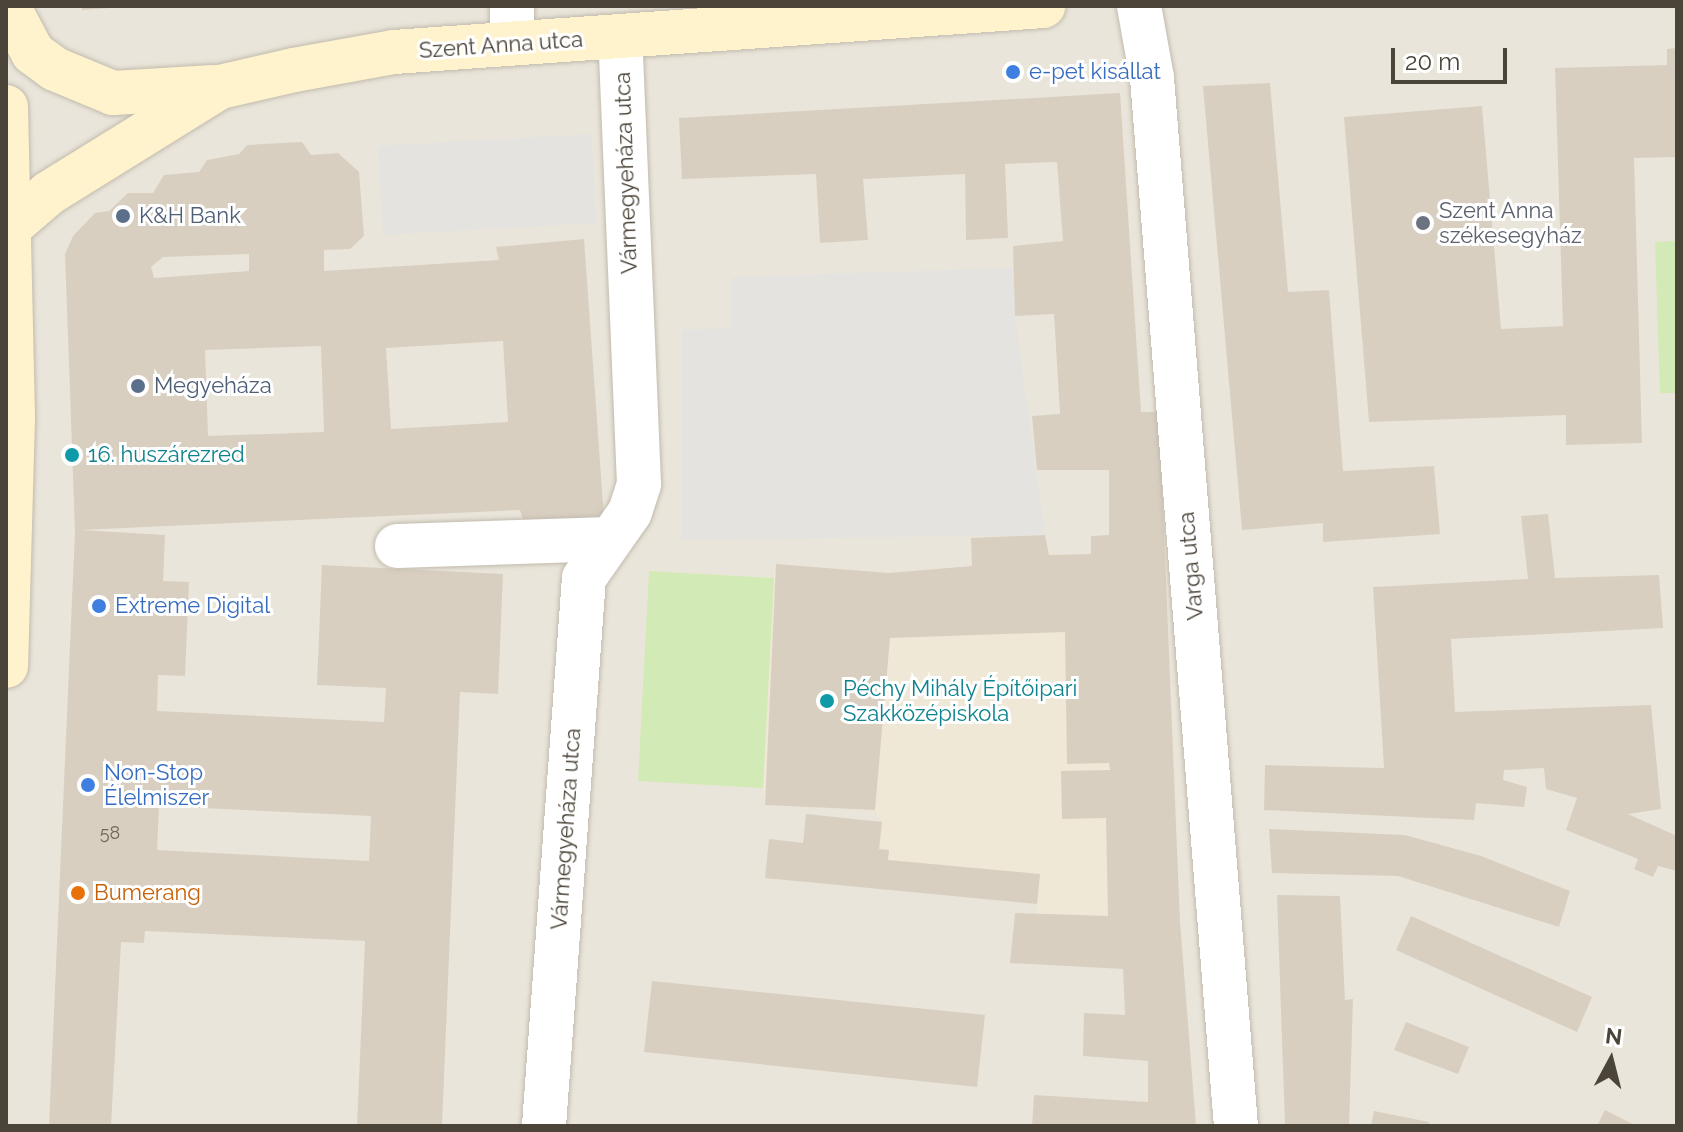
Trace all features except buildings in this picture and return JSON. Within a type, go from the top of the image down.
[{"type":"street","points":[[8,6],[33,53],[55,69],[113,93],[220,87]]},
{"type":"street","name":"Szent Anna utca","points":[[8,228],[49,193],[220,87],[394,52],[512,24],[620,38],[1043,6]]},
{"type":"street","name":"Varga utca","points":[[1139,6],[1153,94],[1236,1126]]},
{"type":"street","name":"Vármegyeháza utca","points":[[544,1126],[584,578],[630,512],[639,484],[620,38]]},
{"type":"street","points":[[6,107],[10,413],[6,666]]},
{"type":"street","points":[[397,546],[609,539]]},
{"type":"shaded area","points":[[6,6],[1677,6],[1677,1126],[6,1126]]},
{"type":"shaded area","points":[[591,134],[597,223],[383,235],[378,146]]},
{"type":"shaded area","points":[[1014,268],[1015,316],[1045,535],[682,540],[682,330],[732,328],[732,277]]},
{"type":"shaded area","points":[[1164,534],[1180,921],[1037,914],[1039,874],[888,860],[889,850],[879,849],[882,822],[874,810],[765,805],[763,788],[638,781],[649,571],[774,578],[776,564],[889,573],[972,567],[971,538],[1045,535],[1049,554],[1091,554],[1091,536]]},
{"type":"green space","points":[[1677,241],[1677,393],[1660,393],[1655,242]]},
{"type":"green space","points":[[649,571],[774,578],[763,788],[638,781]]},
{"type":"place","name":"e-pet kisállat","points":[[1013,72]]},
{"type":"place","name":"K&H Bank","points":[[123,216]]},
{"type":"place","name":"Szent Anna székesegyház","points":[[1423,223]]},
{"type":"place","name":"Megyeháza","points":[[138,386]]},
{"type":"place","name":"16. huszárezred","points":[[72,455]]},
{"type":"place","name":"Extreme Digital","points":[[99,606]]},
{"type":"place","name":"Péchy Mihály Építőipari Szakközépiskola","points":[[827,701]]},
{"type":"place","name":"Non-Stop Élelmiszer","points":[[88,785]]},
{"type":"place","name":"Bumerang","points":[[78,893]]}]
